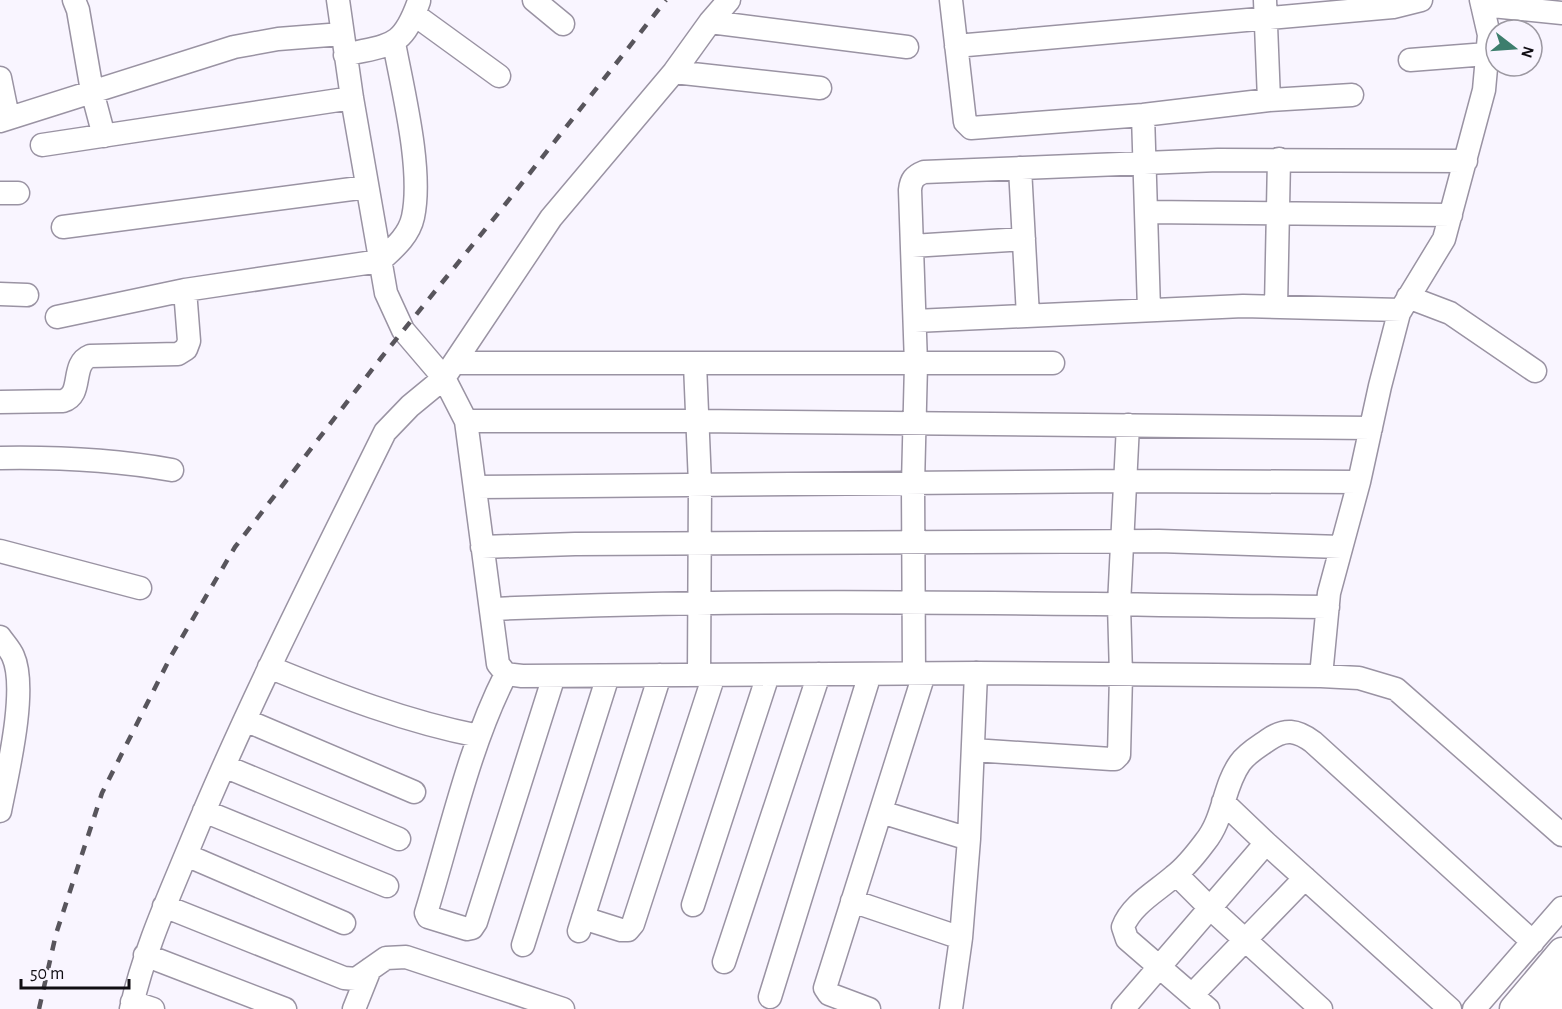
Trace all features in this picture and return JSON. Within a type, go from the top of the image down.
[{"type":"main road","points":[[1514,1009],[1562,952]]},
{"type":"main road","points":[[1544,1009],[1562,987]]},
{"type":"street","points":[[74,0],[78,10],[92,91],[104,136]]},
{"type":"street","points":[[338,0],[352,98],[386,293],[403,330],[450,371],[466,421],[498,664],[506,675]]},
{"type":"street","points":[[534,0],[563,24]]},
{"type":"street","points":[[139,1007],[145,955],[204,811],[269,667],[385,432],[410,405],[450,371],[551,218],[674,72],[729,0]]},
{"type":"street","points":[[951,0],[965,122],[971,128],[1143,115],[1269,100],[1352,95]]},
{"type":"street","points":[[956,46],[1266,9],[1393,7],[1421,0]]},
{"type":"street","points":[[1485,18],[1482,2],[1562,13]]},
{"type":"street","points":[[0,78],[4,119],[234,46],[278,39],[344,45],[394,43],[402,38],[417,7],[499,76]]},
{"type":"street","points":[[1266,9],[1269,100]]},
{"type":"street","points":[[710,22],[907,47]]},
{"type":"street","points":[[57,317],[185,290],[380,261],[400,243],[412,219],[415,196],[412,148],[394,43]]},
{"type":"street","points":[[1410,60],[1484,54]]},
{"type":"street","points":[[674,72],[820,88]]},
{"type":"street","points":[[1321,676],[1328,607],[1341,547],[1405,304],[1444,239],[1466,161],[1485,78]]},
{"type":"street","points":[[42,146],[352,98]]},
{"type":"street","points":[[1143,115],[1149,310]]},
{"type":"street","points":[[869,1009],[829,994],[825,988],[881,812],[919,674],[914,603],[913,484],[916,364],[911,181],[916,175],[924,172],[1145,163],[1279,159],[1466,161]]},
{"type":"street","points":[[1276,307],[1279,159]]},
{"type":"street","points":[[1020,168],[1028,316]]},
{"type":"street","points":[[63,227],[367,187]]},
{"type":"street","points":[[1146,212],[1451,215]]},
{"type":"street","points":[[912,246],[1024,239]]},
{"type":"street","points":[[0,402],[69,399],[74,394],[80,365],[90,356],[178,354],[186,349],[189,341],[185,290]]},
{"type":"street","points":[[0,294],[27,295]]},
{"type":"street","points":[[915,321],[1243,306],[1405,304],[1450,313],[1535,371]]},
{"type":"street","points":[[450,371],[695,364],[1053,363]]},
{"type":"street","points":[[660,675],[581,925],[628,930],[633,924],[707,675],[699,604],[699,421],[695,364]]},
{"type":"street","points":[[466,421],[699,421],[1371,428]]},
{"type":"street","points":[[973,750],[1115,759],[1119,751],[1121,675],[1119,605],[1128,425]]},
{"type":"street","points":[[0,458],[50,457],[130,463],[172,470]]},
{"type":"street","points":[[475,486],[1124,481],[1359,482]]},
{"type":"street","points":[[482,547],[914,542],[1121,542],[1341,547]]},
{"type":"street","points":[[0,551],[140,588]]},
{"type":"street","points":[[491,609],[699,604],[914,603],[1328,607]]},
{"type":"street","points":[[0,637],[18,684],[9,712],[0,811]]},
{"type":"street","points":[[269,667],[338,695],[433,726],[479,736]]},
{"type":"street","points":[[506,675],[976,673],[1359,678],[1396,689],[1562,835]]},
{"type":"street","points":[[951,1009],[962,938],[976,673]]},
{"type":"street","points":[[724,962],[819,674]]},
{"type":"street","points":[[770,997],[870,674]]},
{"type":"street","points":[[506,675],[490,705],[479,736],[426,913],[428,916],[470,929],[476,922],[554,676]]},
{"type":"street","points":[[693,905],[768,675]]},
{"type":"street","points":[[523,945],[608,676]]},
{"type":"street","points":[[245,720],[414,792]]},
{"type":"street","points":[[1305,878],[1245,940],[1199,1004],[1124,934],[1123,927],[1129,915],[1176,874],[1213,831],[1234,773],[1251,752],[1277,734],[1293,731],[1303,734],[1533,942]]},
{"type":"street","points":[[224,766],[399,839]]},
{"type":"street","points":[[1223,802],[1450,1009]]},
{"type":"street","points":[[204,811],[387,886]]},
{"type":"street","points":[[881,812],[969,839]]},
{"type":"street","points":[[1123,1009],[1266,843]]},
{"type":"street","points":[[186,855],[344,923]]},
{"type":"street","points":[[1176,874],[1321,1009]]},
{"type":"street","points":[[852,901],[962,938]]},
{"type":"street","points":[[164,906],[344,978],[356,979],[386,958],[406,957],[563,1009]]},
{"type":"street","points":[[1474,1009],[1562,908]]},
{"type":"street","points":[[145,955],[285,1009]]},
{"type":"street","points":[[354,1009],[370,969]]},
{"type":"railway","points":[[39,1009],[56,934],[102,793],[171,656],[235,547],[381,358],[666,0]]}]
